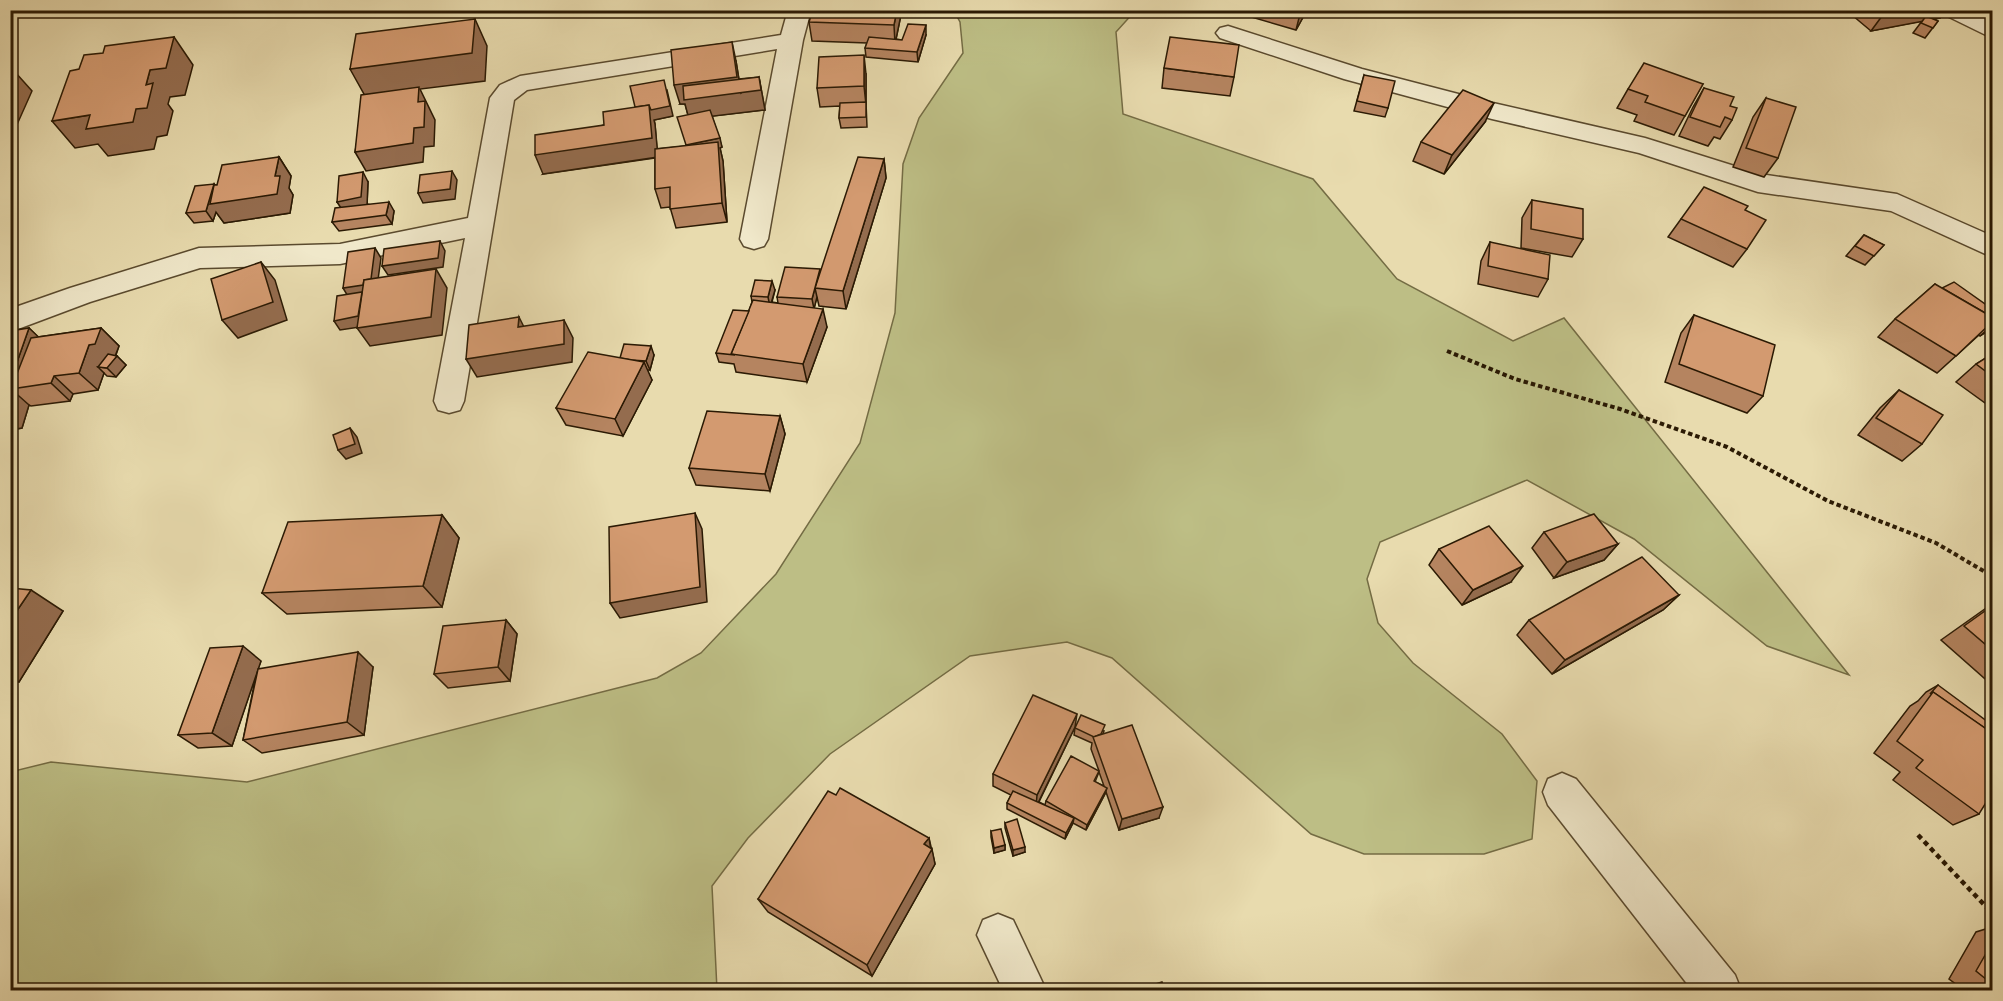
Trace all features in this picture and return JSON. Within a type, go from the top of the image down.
[{"type":"street","points":[[753,239],[791,40],[800,10]]},
{"type":"street","points":[[1953,10],[1992,31]]},
{"type":"street","points":[[1228,33],[1353,75],[1492,111],[1645,146],[1758,183],[1897,203],[1992,247]]},
{"type":"street","points":[[449,400],[464,328],[479,225],[502,98],[509,90],[520,84],[791,40]]},
{"type":"street","points":[[10,321],[80,295],[199,258],[340,254],[479,225]]},
{"type":"street","points":[[1562,792],[1684,948],[1720,990]]},
{"type":"street","points":[[998,935],[1025,990]]},
{"type":"path","points":[[1447,351],[1515,379],[1620,409],[1727,447],[1828,501],[1936,543],[1992,576]]},
{"type":"path","points":[[1918,835],[1992,913]]},
{"type":"green space","points":[[954,11],[1135,11],[1116,32],[1123,114],[1313,179],[1397,279],[1513,341],[1564,318],[1849,675],[1767,646],[1634,539],[1527,480],[1380,542],[1367,579],[1378,623],[1413,663],[1502,734],[1537,781],[1532,839],[1484,854],[1364,854],[1311,834],[1112,658],[1067,642],[970,656],[830,754],[748,838],[712,886],[717,990],[11,990],[10,772],[51,762],[247,782],[657,678],[701,653],[776,574],[860,443],[895,313],[903,164],[919,118],[963,53],[960,22]]},
{"type":"building","points":[[813,10],[897,10],[894,25],[809,22]]},
{"type":"building","points":[[1926,16],[1938,21],[1933,28],[1921,23]]},
{"type":"building","points":[[475,19],[472,53],[350,69],[356,34]]},
{"type":"building","points":[[908,24],[926,25],[917,52],[865,48],[869,37],[902,40]]},
{"type":"building","points":[[174,37],[166,68],[150,70],[146,85],[153,83],[147,108],[136,109],[133,122],[86,129],[90,115],[52,121],[70,71],[79,69],[84,55],[103,53],[105,46]]},
{"type":"building","points":[[1170,37],[1239,45],[1234,77],[1164,68]]},
{"type":"building","points":[[732,42],[737,77],[674,85],[671,50]]},
{"type":"building","points":[[864,55],[864,86],[817,88],[819,57]]},
{"type":"building","points":[[1644,63],[1703,84],[1685,116],[1645,102],[1648,96],[1628,89]]},
{"type":"building","points":[[10,72],[15,72],[10,82]]},
{"type":"building","points":[[1364,75],[1395,81],[1388,108],[1357,101]]},
{"type":"building","points":[[759,77],[761,90],[684,100],[683,86]]},
{"type":"building","points":[[664,80],[670,106],[651,110],[649,105],[635,107],[630,86]]},
{"type":"building","points":[[419,87],[418,102],[425,101],[424,127],[414,128],[413,143],[355,152],[361,95]]},
{"type":"building","points":[[1704,88],[1734,97],[1730,106],[1737,108],[1732,120],[1725,117],[1720,127],[1690,117]]},
{"type":"building","points":[[1463,90],[1494,103],[1452,155],[1421,142]]},
{"type":"building","points":[[1766,98],[1796,107],[1778,158],[1746,148]]},
{"type":"building","points":[[866,102],[866,117],[839,118],[840,103]]},
{"type":"building","points":[[649,105],[652,138],[535,155],[535,135],[604,125],[603,112]]},
{"type":"building","points":[[710,110],[720,138],[686,145],[677,117]]},
{"type":"building","points":[[718,142],[722,203],[670,209],[670,187],[655,189],[655,149]]},
{"type":"building","points":[[279,157],[275,176],[280,176],[277,194],[210,204],[222,165]]},
{"type":"building","points":[[858,157],[884,159],[843,291],[815,288]]},
{"type":"building","points":[[452,171],[450,189],[418,193],[420,175]]},
{"type":"building","points":[[363,172],[361,197],[337,202],[339,176]]},
{"type":"building","points":[[214,184],[206,211],[186,213],[195,186]]},
{"type":"building","points":[[1704,187],[1748,206],[1745,210],[1766,220],[1747,249],[1681,219]]},
{"type":"building","points":[[1532,200],[1583,209],[1583,239],[1531,229]]},
{"type":"building","points":[[389,202],[386,215],[332,222],[335,208]]},
{"type":"building","points":[[1864,235],[1884,245],[1874,256],[1855,246]]},
{"type":"building","points":[[440,241],[438,258],[382,266],[384,249]]},
{"type":"building","points":[[1490,242],[1550,255],[1548,279],[1488,266]]},
{"type":"building","points":[[375,248],[371,279],[364,280],[363,285],[343,288],[348,252]]},
{"type":"building","points":[[261,262],[273,302],[222,320],[211,279]]},
{"type":"building","points":[[785,267],[820,269],[812,299],[777,297]]},
{"type":"building","points":[[436,269],[431,317],[357,328],[364,280]]},
{"type":"building","points":[[755,280],[772,281],[768,297],[751,296]]},
{"type":"building","points":[[1954,282],[1992,309],[1992,317],[1942,288]]},
{"type":"building","points":[[1935,284],[1992,317],[1992,322],[1956,356],[1895,319]]},
{"type":"building","points":[[362,292],[358,316],[334,321],[337,296]]},
{"type":"building","points":[[753,300],[823,309],[803,364],[731,354]]},
{"type":"building","points":[[733,310],[749,311],[731,354],[735,355],[716,353]]},
{"type":"building","points":[[1694,315],[1775,345],[1763,396],[1679,364]]},
{"type":"building","points":[[519,317],[518,327],[564,320],[564,344],[466,359],[469,325]]},
{"type":"building","points":[[29,328],[10,382],[10,331]]},
{"type":"building","points":[[101,328],[95,344],[89,345],[79,373],[54,376],[51,383],[11,389],[31,338]]},
{"type":"building","points":[[624,344],[651,346],[646,361],[620,358]]},
{"type":"building","points":[[588,352],[644,362],[615,419],[556,408]]},
{"type":"building","points":[[108,354],[117,356],[107,368],[98,367]]},
{"type":"building","points":[[1992,354],[1992,376],[1976,364]]},
{"type":"building","points":[[1899,390],[1943,415],[1922,444],[1876,418]]},
{"type":"building","points":[[707,411],[780,416],[765,474],[689,468]]},
{"type":"building","points":[[350,428],[355,444],[338,450],[333,435]]},
{"type":"building","points":[[695,513],[700,587],[610,603],[609,527]]},
{"type":"building","points":[[1594,514],[1618,544],[1567,562],[1544,532]]},
{"type":"building","points":[[442,515],[423,586],[262,593],[288,522]]},
{"type":"building","points":[[1489,526],[1523,566],[1473,590],[1439,549]]},
{"type":"building","points":[[1642,557],[1679,595],[1565,660],[1529,620]]},
{"type":"building","points":[[10,588],[31,590],[10,621]]},
{"type":"building","points":[[1992,606],[1992,650],[1964,626]]},
{"type":"building","points":[[506,620],[498,667],[434,674],[443,626]]},
{"type":"building","points":[[243,646],[212,733],[178,735],[210,648]]},
{"type":"building","points":[[358,652],[347,722],[243,740],[258,669]]},
{"type":"building","points":[[1938,685],[1992,725],[1992,733],[1933,692],[1930,694]]},
{"type":"building","points":[[1933,692],[1992,733],[1992,793],[1979,814],[1916,768],[1923,760],[1897,741]]},
{"type":"building","points":[[1033,695],[1077,714],[1037,795],[993,774]]},
{"type":"building","points":[[1081,715],[1105,725],[1101,734],[1094,737],[1075,728]]},
{"type":"building","points":[[1132,725],[1163,807],[1122,819],[1093,737]]},
{"type":"building","points":[[1071,756],[1099,771],[1094,781],[1107,788],[1087,825],[1046,801]]},
{"type":"building","points":[[840,788],[929,838],[924,844],[932,849],[867,965],[758,899],[828,791],[836,795]]},
{"type":"building","points":[[1013,791],[1074,818],[1066,833],[1007,803]]},
{"type":"building","points":[[1017,819],[1025,847],[1013,850],[1005,823]]},
{"type":"building","points":[[1001,829],[1005,845],[994,848],[991,831]]},
{"type":"building","points":[[1992,943],[1992,984],[1976,971]]},
{"type":"building","points":[[1162,982],[1165,990],[1137,990]]}]
